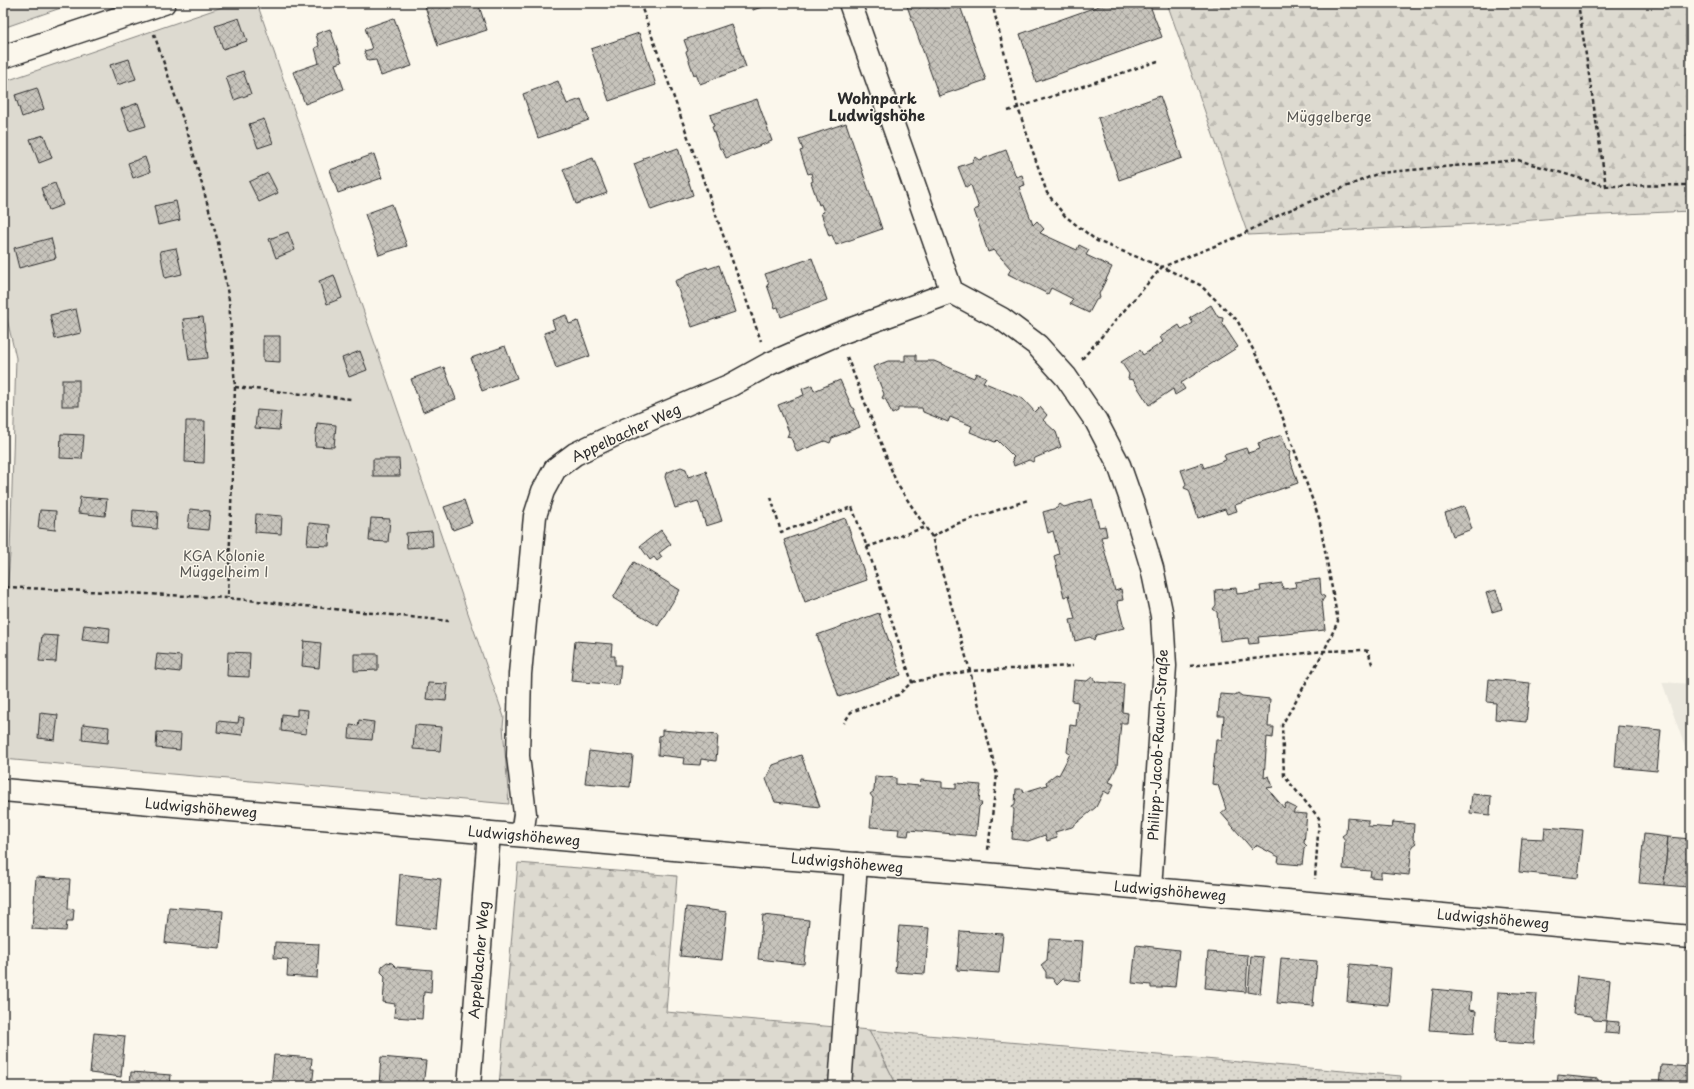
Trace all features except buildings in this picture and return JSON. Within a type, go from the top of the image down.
[{"type":"street","points":[[3,57],[164,3]]},
{"type":"street","points":[[850,3],[952,292]]},
{"type":"street","name":"Appelbacher Weg","points":[[522,835],[525,814],[518,756],[520,674],[535,516],[543,491],[555,469],[575,454],[625,430],[731,385],[768,364],[838,334],[952,292]]},
{"type":"street","name":"Philipp-Jacob-Rauch-Straße","points":[[952,292],[1002,319],[1037,345],[1066,377],[1096,421],[1119,466],[1152,568],[1162,616],[1165,666],[1150,889]]},
{"type":"street","name":"Ludwigshöheweg","points":[[3,790],[489,833],[986,874],[1691,937]]},
{"type":"street","name":"Appelbacher Weg","points":[[469,1086],[489,833]]},
{"type":"street","points":[[840,1086],[856,864]]},
{"type":"path","points":[[640,3],[768,364]]},
{"type":"path","points":[[992,3],[1018,108],[1047,193],[1065,216],[1097,241],[1200,284],[1237,320],[1268,377],[1318,518],[1338,621],[1324,651],[1282,725],[1284,776],[1319,818],[1314,882]]},
{"type":"path","points":[[1578,3],[1606,186]]},
{"type":"path","points":[[154,31],[188,134],[218,242],[229,300],[235,387],[228,598]]},
{"type":"path","points":[[1008,111],[1158,61]]},
{"type":"path","points":[[1081,361],[1162,267],[1235,238],[1285,212],[1379,173],[1518,160],[1606,186],[1691,185]]},
{"type":"path","points":[[838,334],[897,484],[932,537],[970,671],[997,775],[986,874]]},
{"type":"path","points":[[235,387],[351,399]]},
{"type":"path","points":[[770,497],[781,532],[852,507],[867,547],[912,682]]},
{"type":"path","points":[[932,537],[953,525],[987,512],[1028,500]]},
{"type":"path","points":[[867,547],[926,527]]},
{"type":"path","points":[[6,587],[228,598],[449,621]]},
{"type":"path","points":[[1165,666],[1192,666],[1324,651],[1368,651],[1373,667]]},
{"type":"path","points":[[844,724],[851,712],[898,695],[912,682],[970,671],[1073,666]]},
{"type":"shaded area","points":[[1662,682],[1691,684],[1691,764]]},
{"type":"green space","points":[[3,3],[75,3],[3,28]]},
{"type":"green space","name":"KGA Kolonie Müggelheim I","points":[[234,3],[257,3],[504,717],[503,726],[509,804],[3,759],[3,643],[10,554],[16,358],[3,302],[3,82]]},
{"type":"green space","name":"Müggelberge","points":[[1167,3],[1691,3],[1691,211],[1579,216],[1498,223],[1248,235]]},
{"type":"green space","points":[[518,863],[677,876],[666,1012],[869,1030],[897,1086],[499,1086]]},
{"type":"green space","points":[[869,1030],[1401,1076],[1400,1086],[897,1086]]},
{"type":"district","name":"Wohnpark Ludwigshöhe","points":[[877,108]]}]
